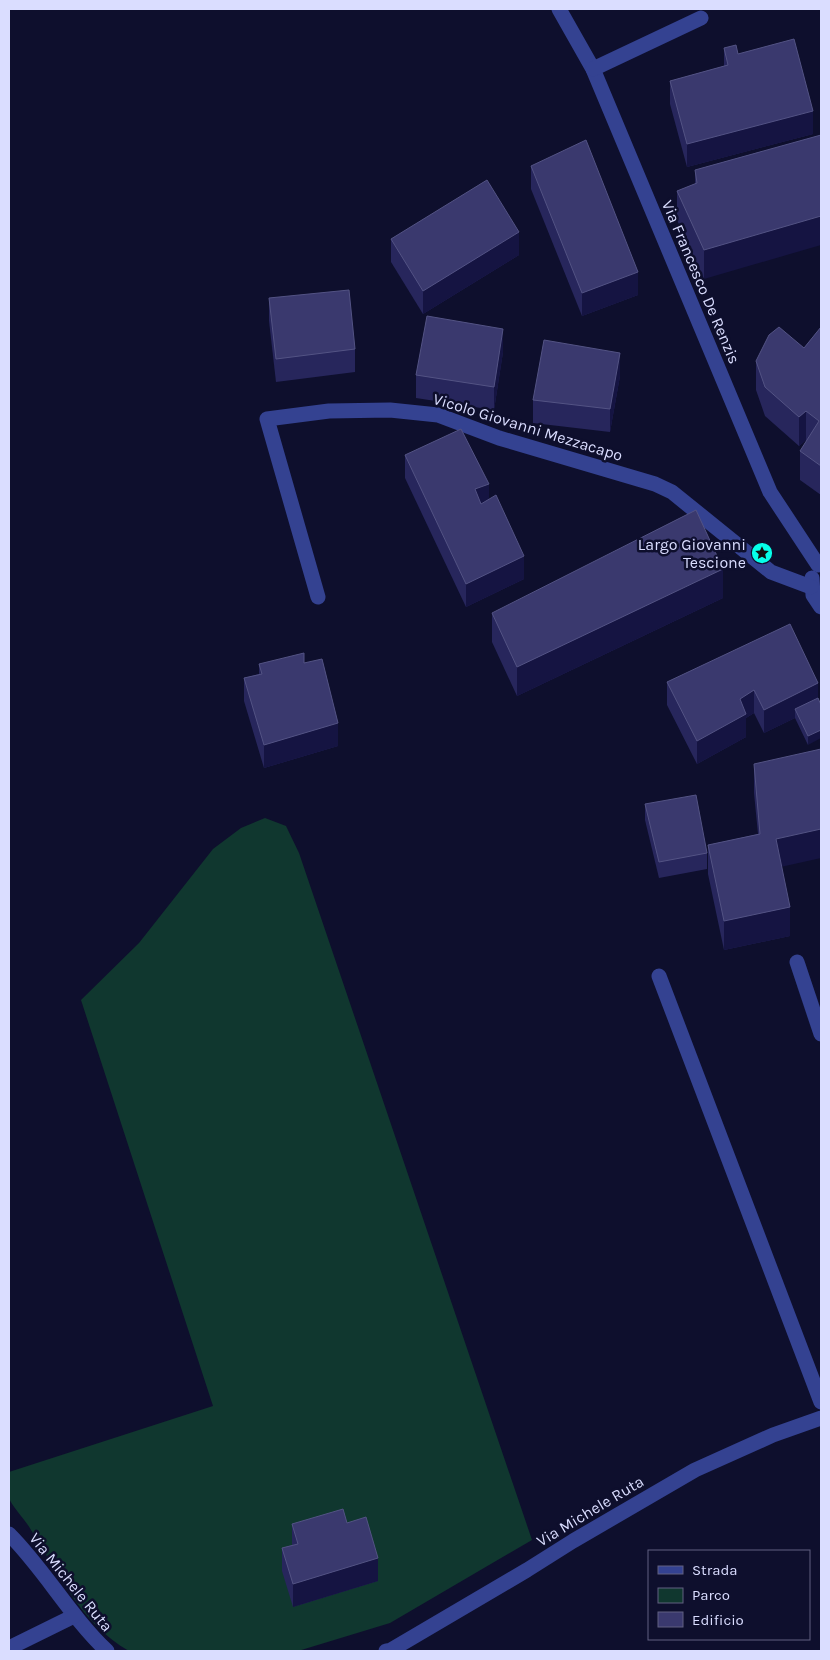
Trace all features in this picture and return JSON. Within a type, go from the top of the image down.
[{"type":"street","name":"Via Francesco De Renzis","points":[[559,9],[593,69],[770,492],[820,563]]},
{"type":"street","points":[[593,69],[701,18]]},
{"type":"street","name":"Vicolo Giovanni Mezzacapo","points":[[318,597],[267,419],[329,411],[381,410],[438,415],[499,438],[655,484],[672,492],[771,572],[812,587]]},
{"type":"street","points":[[820,563],[812,579],[812,587],[813,595],[821,607]]},
{"type":"street","points":[[797,962],[821,1034]]},
{"type":"street","points":[[659,976],[821,1402]]},
{"type":"street","name":"Via Michele Ruta","points":[[386,1651],[391,1650],[695,1470],[773,1435],[821,1418]]},
{"type":"street","name":"Via Michele Ruta","points":[[9,1534],[25,1550],[74,1616],[106,1651]]},
{"type":"street","points":[[9,1648],[74,1616]]},
{"type":"green space","points":[[265,818],[286,826],[299,853],[532,1540],[390,1623],[298,1651],[129,1651],[97,1627],[72,1597],[29,1527],[13,1505],[8,1493],[9,1472],[213,1406],[81,1000],[139,943],[213,849],[241,828]]},
{"type":"building","points":[[794,39],[813,111],[687,144],[670,81],[728,65],[724,48],[736,45],[738,54]]},
{"type":"building","points":[[821,135],[821,216],[704,250],[677,191],[697,183],[695,170]]},
{"type":"building","points":[[586,140],[638,272],[582,293],[531,166]]},
{"type":"building","points":[[487,180],[519,232],[423,291],[391,239]]},
{"type":"building","points":[[349,290],[355,349],[276,359],[269,298]]},
{"type":"building","points":[[427,316],[503,329],[494,387],[416,375]]},
{"type":"building","points":[[779,327],[804,348],[821,327],[821,466],[800,451],[819,421],[806,411],[799,417],[765,387],[756,361],[769,335]]},
{"type":"building","points":[[544,340],[620,353],[610,409],[533,400]]},
{"type":"building","points":[[461,429],[489,484],[475,489],[481,504],[496,495],[524,556],[466,584],[405,455]]},
{"type":"building","points":[[696,510],[723,569],[517,667],[492,613]]},
{"type":"building","points":[[790,624],[818,683],[764,710],[754,690],[740,699],[746,714],[697,741],[667,682]]},
{"type":"building","points":[[304,653],[304,663],[322,659],[338,723],[264,745],[244,678],[262,674],[259,664]]},
{"type":"building","points":[[818,698],[821,705],[821,730],[808,736],[795,709]]},
{"type":"building","points":[[821,749],[821,829],[776,839],[790,907],[724,921],[708,845],[760,834],[754,764]]},
{"type":"building","points":[[696,795],[707,853],[659,862],[645,804]]},
{"type":"building","points":[[343,1509],[347,1523],[366,1517],[378,1558],[293,1584],[282,1548],[298,1544],[292,1524]]},
{"type":"place","name":"Largo Giovanni Tescione","points":[[762,553]]}]
